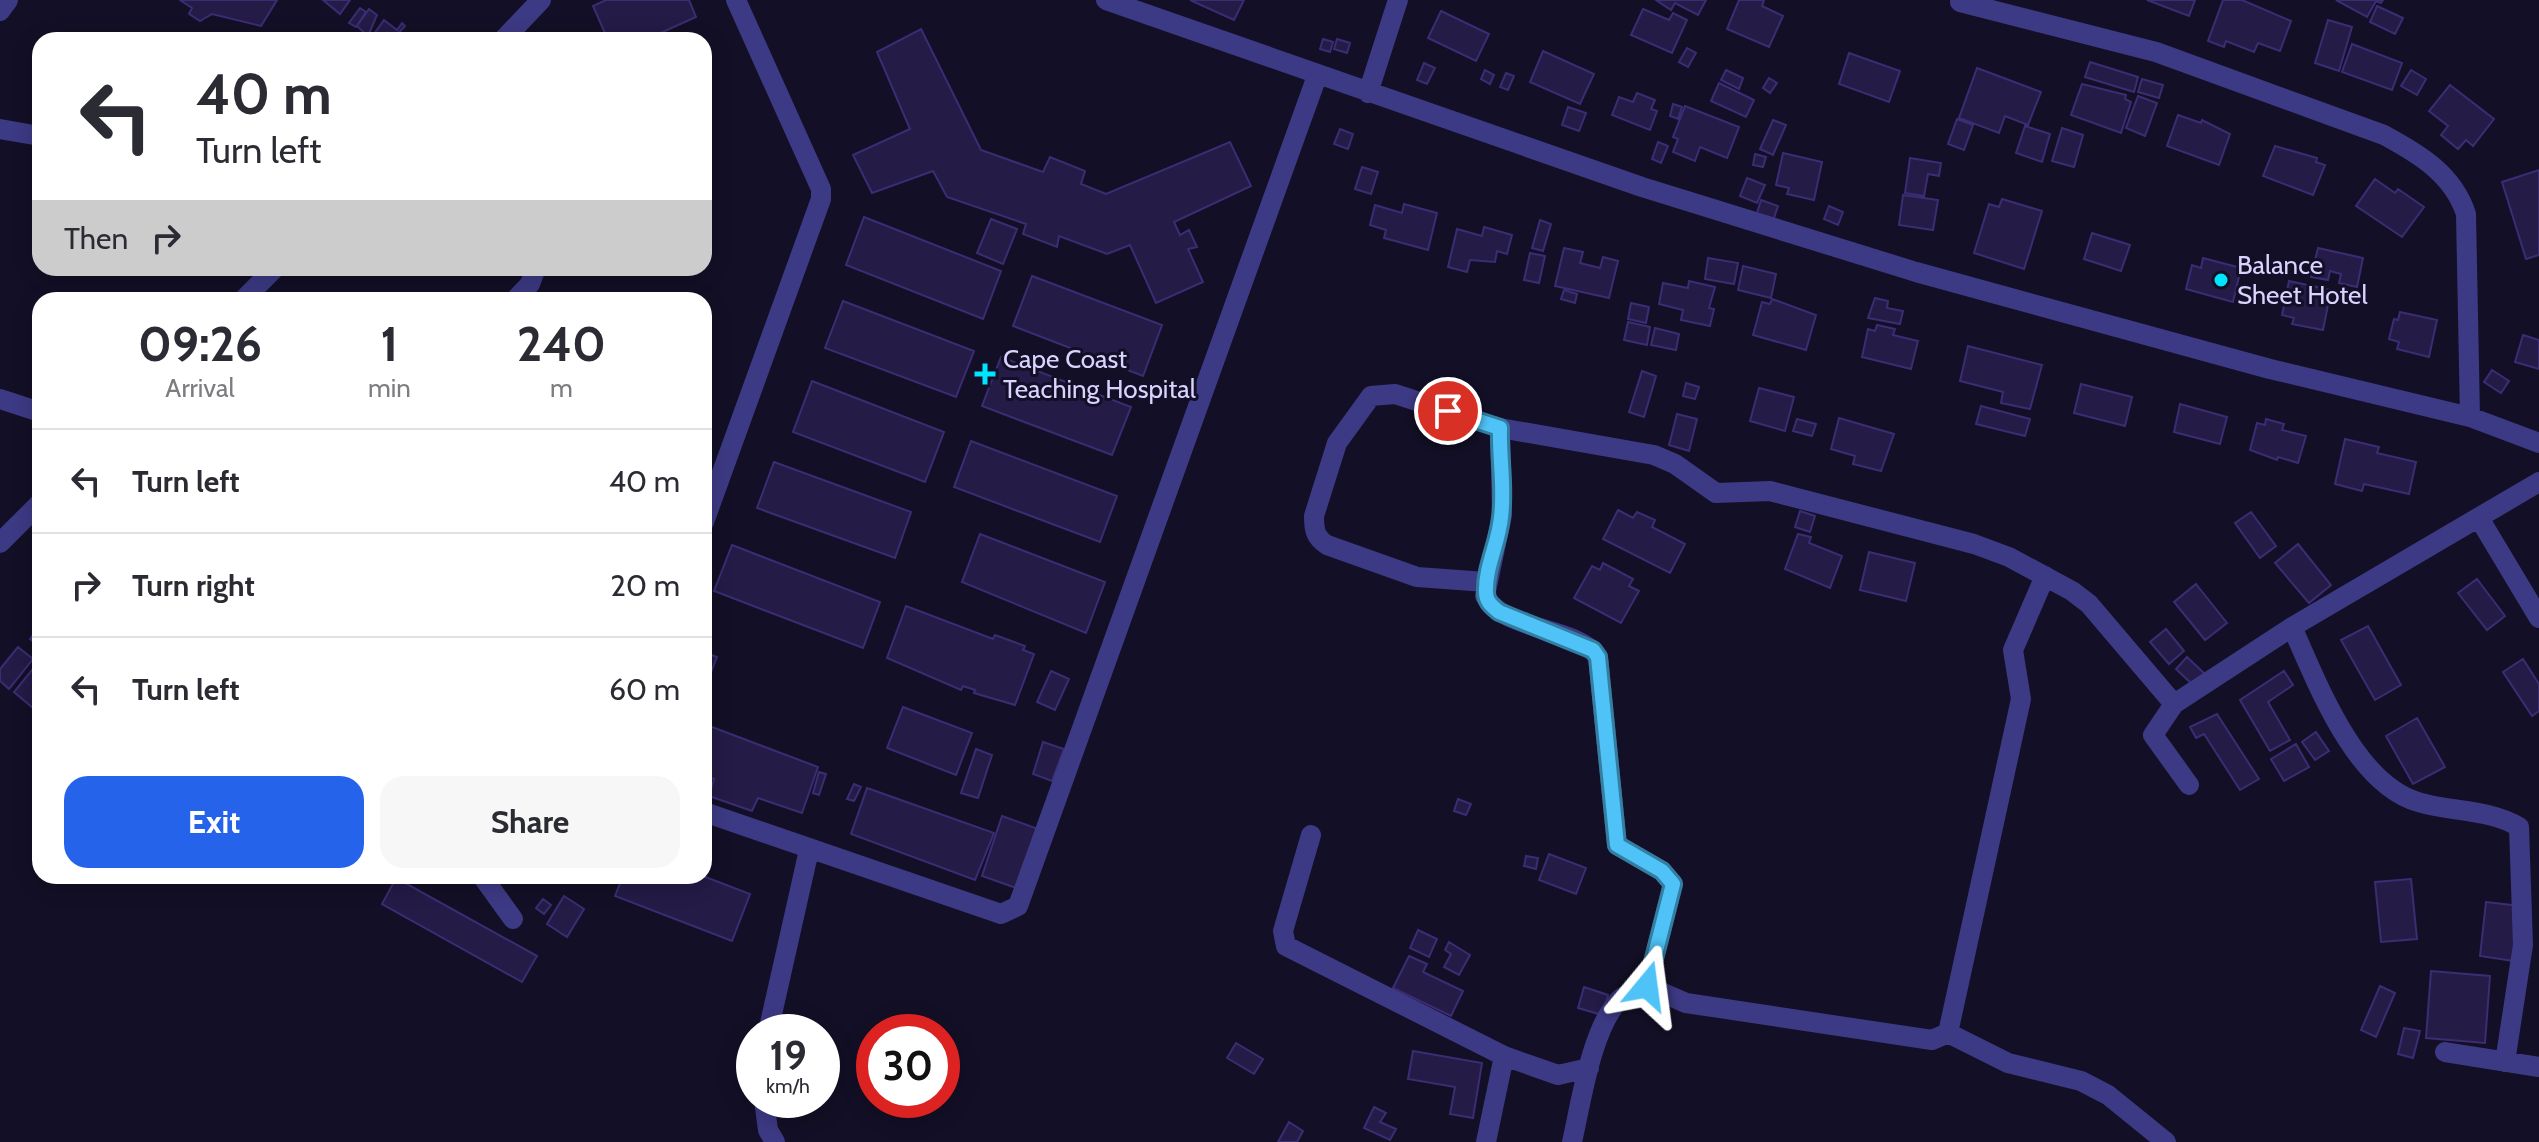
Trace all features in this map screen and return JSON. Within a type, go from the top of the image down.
[{"type":"street","points":[[0,11],[8,0]]},
{"type":"street","points":[[511,32],[541,0]]},
{"type":"street","points":[[712,500],[821,199],[821,189],[736,0]]},
{"type":"street","points":[[1106,0],[1642,187],[1916,272],[2270,369],[2470,417],[2539,443]]},
{"type":"street","points":[[1368,93],[1398,0]]},
{"type":"street","points":[[1960,2],[2156,52],[2384,135],[2415,152],[2440,171],[2460,197],[2466,214],[2470,417]]},
{"type":"street","points":[[712,815],[1001,914],[1011,912],[1023,899],[1317,76]]},
{"type":"street","points":[[0,129],[32,135]]},
{"type":"street","points":[[251,292],[267,276]]},
{"type":"street","points":[[1486,582],[1417,577],[1327,545],[1319,539],[1314,528],[1314,516],[1337,443],[1371,396],[1395,394],[1500,428],[1654,455],[1675,464],[1716,493],[1770,491],[1974,544],[2045,576],[2089,604],[2174,704]]},
{"type":"street","points":[[0,399],[32,409]]},
{"type":"street","points":[[1500,428],[1502,515],[1485,596],[1499,612],[1593,650],[1598,657],[1617,845],[1662,871],[1673,884],[1647,986],[1619,1000],[1608,1018],[1589,1068],[1572,1142]]},
{"type":"street","points":[[2189,785],[2153,735],[2174,704],[2292,627],[2539,482]]},
{"type":"street","points":[[0,543],[32,511]]},
{"type":"street","points":[[2479,518],[2539,618]]},
{"type":"street","points":[[1948,1033],[2021,699],[2013,650],[2045,576]]},
{"type":"street","points":[[2292,627],[2320,690],[2355,751],[2391,789],[2432,806],[2485,815],[2519,827],[2523,945],[2505,1062]]},
{"type":"street","points":[[1311,835],[1283,931],[1286,946],[1504,1056],[1558,1075],[1589,1068]]},
{"type":"street","points":[[772,1014],[809,850]]},
{"type":"street","points":[[488,884],[513,919]]},
{"type":"street","points":[[1647,986],[1686,1003],[1932,1040],[1948,1033]]},
{"type":"street","points":[[1948,1033],[2008,1063],[2081,1081],[2108,1095],[2166,1142]]},
{"type":"street","points":[[2445,1052],[2539,1067]]},
{"type":"street","points":[[1486,1142],[1504,1056]]},
{"type":"street","points":[[766,1118],[768,1130],[775,1142]]},
{"type":"building","points":[[180,0],[277,0],[261,26],[212,14],[200,21],[189,14],[192,8]]},
{"type":"building","points":[[323,0],[350,0],[340,14]]},
{"type":"building","points":[[606,0],[689,0],[696,17],[663,32],[604,32],[593,6]]},
{"type":"building","points":[[1190,0],[1244,0],[1234,20]]},
{"type":"building","points":[[1656,0],[1706,0],[1698,15],[1675,3],[1671,10]]},
{"type":"building","points":[[1739,0],[1764,0],[1762,6],[1783,16],[1769,47],[1727,29]]},
{"type":"building","points":[[2147,0],[2195,0],[2189,16]]},
{"type":"building","points":[[2223,0],[2242,0],[2291,21],[2280,51],[2258,43],[2254,52],[2226,41],[2224,47],[2208,41]]},
{"type":"building","points":[[2336,0],[2383,0],[2381,3],[2376,1],[2367,17]]},
{"type":"building","points":[[2377,6],[2403,18],[2395,34],[2370,22]]},
{"type":"building","points":[[360,8],[366,12],[356,27],[349,23]]},
{"type":"building","points":[[369,9],[377,15],[370,32],[364,32],[357,26]]},
{"type":"building","points":[[1643,9],[1669,20],[1673,13],[1687,20],[1672,53],[1631,35]]},
{"type":"building","points":[[1441,11],[1489,34],[1476,61],[1428,38]]},
{"type":"building","points":[[384,20],[397,30],[402,23],[405,26],[399,32],[375,32]]},
{"type":"building","points":[[2328,20],[2352,27],[2339,71],[2315,63]]},
{"type":"building","points":[[921,29],[981,150],[1043,172],[1050,157],[1085,171],[1081,184],[1106,194],[1230,142],[1251,186],[1174,222],[1180,235],[1189,230],[1197,247],[1188,249],[1203,282],[1156,303],[1130,245],[1107,254],[1059,236],[1057,247],[1023,234],[1026,224],[947,197],[933,171],[872,193],[853,155],[910,129],[877,52]]},
{"type":"building","points":[[1323,39],[1333,42],[1330,52],[1320,49]]},
{"type":"building","points":[[1337,39],[1350,43],[1347,53],[1334,49]]},
{"type":"building","points":[[2352,44],[2402,63],[2392,90],[2342,72]]},
{"type":"building","points":[[1687,48],[1696,53],[1688,67],[1679,62]]},
{"type":"building","points":[[1543,51],[1594,74],[1580,104],[1530,82]]},
{"type":"building","points":[[1849,53],[1900,71],[1889,102],[1839,84]]},
{"type":"building","points":[[2090,62],[2138,77],[2134,92],[2085,77]]},
{"type":"building","points":[[1424,63],[1435,68],[1427,84],[1417,80]]},
{"type":"building","points":[[1977,68],[2041,92],[2028,125],[2005,116],[1999,133],[1959,118]]},
{"type":"building","points":[[1485,70],[1494,75],[1490,84],[1481,79]]},
{"type":"building","points":[[1726,70],[1743,78],[1739,89],[1721,80]]},
{"type":"building","points":[[2411,70],[2426,79],[2417,95],[2401,86]]},
{"type":"building","points":[[1506,73],[1514,76],[1508,90],[1500,87]]},
{"type":"building","points":[[1769,78],[1777,83],[1770,93],[1763,88]]},
{"type":"building","points":[[2142,79],[2163,85],[2159,98],[2138,92]]},
{"type":"building","points":[[1719,83],[1754,100],[1746,117],[1711,101]]},
{"type":"building","points":[[2082,84],[2126,95],[2125,99],[2131,102],[2121,133],[2071,115]]},
{"type":"building","points":[[2450,85],[2494,119],[2473,146],[2466,140],[2458,149],[2441,135],[2448,126],[2429,111]]},
{"type":"building","points":[[1637,93],[1655,100],[1651,109],[1657,111],[1650,130],[1612,115],[1619,97],[1633,102]]},
{"type":"building","points":[[2138,96],[2157,103],[2145,136],[2126,128]]},
{"type":"building","points":[[1673,104],[1682,107],[1678,119],[1670,116]]},
{"type":"building","points":[[1685,106],[1739,127],[1727,158],[1700,147],[1695,161],[1673,152],[1678,139],[1673,137]]},
{"type":"building","points":[[1568,107],[1586,113],[1579,131],[1562,125]]},
{"type":"building","points":[[2178,115],[2201,123],[2202,120],[2230,134],[2219,165],[2167,146]]},
{"type":"building","points":[[1957,119],[1973,125],[1964,150],[1948,144]]},
{"type":"building","points":[[1773,120],[1786,125],[1773,155],[1760,149]]},
{"type":"building","points":[[2025,126],[2050,134],[2042,162],[2016,153]]},
{"type":"building","points":[[2062,128],[2083,135],[2074,167],[2052,161]]},
{"type":"building","points":[[1340,129],[1353,134],[1348,149],[1334,144]]},
{"type":"building","points":[[1658,142],[1668,146],[1661,163],[1652,159]]},
{"type":"building","points":[[2275,146],[2317,158],[2316,162],[2325,165],[2313,195],[2263,176]]},
{"type":"building","points":[[1783,153],[1822,162],[1814,200],[1787,194],[1789,188],[1776,185]]},
{"type":"building","points":[[1755,154],[1766,157],[1763,167],[1753,165]]},
{"type":"building","points":[[1910,158],[1941,163],[1939,176],[1928,174],[1924,196],[1905,193]]},
{"type":"building","points":[[1362,167],[1378,172],[1371,194],[1355,189]]},
{"type":"building","points":[[2539,170],[2539,255],[2526,259],[2502,182]]},
{"type":"building","points":[[1747,178],[1765,185],[1757,203],[1740,196]]},
{"type":"building","points":[[2375,179],[2395,193],[2398,189],[2424,207],[2402,237],[2356,206]]},
{"type":"building","points":[[1903,195],[1938,200],[1933,230],[1899,225]]},
{"type":"building","points":[[2002,199],[2042,211],[2024,269],[1974,253],[1989,204],[1999,207]]},
{"type":"building","points":[[1761,200],[1778,206],[1773,221],[1756,216]]},
{"type":"building","points":[[1404,204],[1437,213],[1428,250],[1384,238],[1386,230],[1370,225],[1375,205],[1402,213]]},
{"type":"building","points":[[1829,206],[1843,212],[1838,225],[1824,219]]},
{"type":"building","points":[[864,217],[1001,271],[983,319],[846,265]]},
{"type":"building","points":[[991,219],[1017,229],[1003,264],[977,253]]},
{"type":"building","points":[[1540,220],[1551,224],[1543,251],[1532,248]]},
{"type":"building","points":[[1484,227],[1512,235],[1507,254],[1497,251],[1495,262],[1470,260],[1467,272],[1448,267],[1457,229],[1482,236]]},
{"type":"building","points":[[2092,233],[2130,245],[2121,271],[2084,259]]},
{"type":"building","points":[[1564,248],[1583,252],[1580,263],[1600,268],[1603,257],[1618,261],[1609,298],[1555,286]]},
{"type":"building","points":[[2318,248],[2363,258],[2357,287],[2339,283],[2341,274],[2330,271],[2328,280],[2311,277]]},
{"type":"building","points":[[1530,253],[1545,256],[1539,283],[1524,280]]},
{"type":"building","points":[[1708,258],[1738,263],[1734,284],[1705,279]]},
{"type":"building","points":[[2203,258],[2241,268],[2233,302],[2186,289],[2192,265],[2201,268]]},
{"type":"building","points":[[1743,266],[1776,274],[1771,298],[1738,290]]},
{"type":"building","points":[[1032,276],[1162,325],[1143,376],[1013,326]]},
{"type":"building","points":[[1689,281],[1715,287],[1709,308],[1714,309],[1710,326],[1681,320],[1683,310],[1659,304],[1663,283],[1688,288]]},
{"type":"building","points":[[2289,281],[2331,290],[2323,330],[2292,324],[2294,318],[2282,315]]},
{"type":"building","points":[[1564,290],[1577,294],[1575,303],[1561,299]]},
{"type":"building","points":[[1875,298],[1888,301],[1887,308],[1903,311],[1900,324],[1868,318]]},
{"type":"building","points":[[1772,299],[1816,315],[1806,350],[1753,335],[1762,302],[1770,304]]},
{"type":"building","points":[[843,301],[974,351],[956,397],[825,348]]},
{"type":"building","points":[[1631,303],[1649,307],[1646,323],[1628,319]]},
{"type":"building","points":[[2400,312],[2437,320],[2429,357],[2397,349],[2399,342],[2389,339],[2394,319],[2398,320]]},
{"type":"building","points":[[1628,322],[1650,327],[1647,345],[1624,340]]},
{"type":"building","points":[[1877,325],[1895,329],[1893,335],[1918,341],[1911,369],[1862,357],[1868,329],[1875,331]]},
{"type":"building","points":[[1655,328],[1679,334],[1676,350],[1651,345]]},
{"type":"building","points":[[2523,335],[2539,340],[2539,369],[2515,362]]},
{"type":"building","points":[[1968,346],[2042,365],[2030,409],[2001,403],[2003,392],[1960,381]]},
{"type":"building","points":[[1001,357],[1131,407],[1112,455],[982,406]]},
{"type":"building","points":[[2492,370],[2509,381],[2501,393],[2484,382]]},
{"type":"building","points":[[1642,371],[1656,376],[1644,417],[1629,412]]},
{"type":"building","points":[[812,381],[944,432],[925,482],[793,432]]},
{"type":"building","points":[[1686,383],[1699,387],[1695,399],[1683,396]]},
{"type":"building","points":[[2081,384],[2132,397],[2125,426],[2074,413]]},
{"type":"building","points":[[1759,388],[1794,397],[1785,431],[1750,421]]},
{"type":"building","points":[[2180,404],[2227,417],[2220,444],[2174,432]]},
{"type":"building","points":[[1981,406],[2030,419],[2025,436],[1976,424]]},
{"type":"building","points":[[1677,414],[1697,419],[1689,451],[1669,445]]},
{"type":"building","points":[[1839,418],[1894,434],[1881,471],[1853,464],[1855,456],[1831,449]]},
{"type":"building","points":[[1797,419],[1816,424],[1812,436],[1793,431]]},
{"type":"building","points":[[2266,419],[2284,424],[2282,430],[2306,436],[2298,463],[2278,457],[2277,460],[2250,450],[2257,423],[2265,425]]},
{"type":"building","points":[[2345,439],[2379,447],[2377,453],[2416,462],[2409,494],[2364,484],[2362,491],[2335,484]]},
{"type":"building","points":[[971,441],[1117,496],[1100,542],[954,487]]},
{"type":"building","points":[[774,462],[911,512],[895,558],[757,508]]},
{"type":"building","points":[[1618,510],[1633,518],[1637,512],[1655,520],[1652,527],[1685,544],[1670,573],[1603,539]]},
{"type":"building","points":[[1800,511],[1815,516],[1810,532],[1795,527]]},
{"type":"building","points":[[2251,512],[2276,546],[2260,558],[2235,523]]},
{"type":"building","points":[[980,534],[1105,582],[1086,633],[962,582]]},
{"type":"building","points":[[1798,534],[1811,537],[1809,543],[1842,556],[1830,588],[1785,569]]},
{"type":"building","points":[[2298,544],[2331,585],[2309,603],[2275,563]]},
{"type":"building","points":[[732,545],[880,602],[863,648],[714,591]]},
{"type":"building","points":[[1869,552],[1915,563],[1906,601],[1860,590]]},
{"type":"building","points":[[1603,563],[1633,579],[1629,586],[1639,591],[1621,623],[1574,598],[1592,566],[1600,570]]},
{"type":"building","points":[[2477,579],[2505,616],[2487,630],[2458,593]]},
{"type":"building","points":[[2196,584],[2227,623],[2205,640],[2174,602]]},
{"type":"building","points":[[906,606],[993,639],[995,635],[1025,646],[1023,650],[1034,654],[1015,705],[974,693],[975,690],[963,686],[961,690],[887,658]]},
{"type":"building","points":[[2368,626],[2401,685],[2375,700],[2341,640]]},
{"type":"building","points":[[2166,629],[2184,651],[2169,664],[2150,642]]},
{"type":"building","points":[[18,647],[32,658],[9,689],[0,681],[0,669]]},
{"type":"building","points":[[2187,657],[2205,674],[2194,686],[2176,669]]},
{"type":"building","points":[[2523,659],[2539,684],[2539,711],[2532,716],[2503,672]]},
{"type":"building","points":[[32,670],[32,707],[14,692]]},
{"type":"building","points":[[1051,671],[1069,679],[1055,710],[1037,702]]},
{"type":"building","points":[[2284,671],[2293,685],[2268,702],[2290,740],[2270,751],[2240,700]]},
{"type":"building","points":[[903,707],[972,733],[956,775],[887,748]]},
{"type":"building","points":[[2217,714],[2259,779],[2240,790],[2204,734],[2196,738],[2190,727]]},
{"type":"building","points":[[2417,718],[2445,767],[2413,784],[2386,736]]},
{"type":"building","points":[[712,727],[818,767],[802,813],[758,798],[752,811],[712,797]]},
{"type":"building","points":[[2316,732],[2329,751],[2315,760],[2302,742]]},
{"type":"building","points":[[1043,742],[1064,749],[1052,781],[1033,774]]},
{"type":"building","points":[[2296,744],[2309,767],[2284,781],[2271,759]]},
{"type":"building","points":[[976,749],[992,755],[978,798],[961,793]]},
{"type":"building","points":[[819,772],[826,774],[819,795],[813,793]]},
{"type":"building","points":[[854,784],[861,787],[854,801],[847,799]]},
{"type":"building","points":[[867,788],[994,833],[975,880],[851,834]]},
{"type":"building","points":[[1458,799],[1471,804],[1466,815],[1454,811]]},
{"type":"building","points":[[1002,816],[1041,830],[1019,889],[982,876]]},
{"type":"building","points":[[1549,854],[1586,868],[1576,894],[1539,880]]},
{"type":"building","points":[[1526,856],[1538,858],[1536,869],[1524,866]]},
{"type":"building","points":[[712,879],[750,894],[732,941],[615,896],[620,884],[712,884]]},
{"type":"building","points":[[2411,879],[2417,939],[2381,942],[2375,882]]},
{"type":"building","points":[[393,884],[407,884],[537,956],[522,982],[382,904]]},
{"type":"building","points":[[564,896],[584,909],[567,937],[547,924]]},
{"type":"building","points":[[543,899],[551,905],[544,914],[536,908]]},
{"type":"building","points":[[2486,902],[2520,906],[2514,961],[2480,956]]},
{"type":"building","points":[[1418,930],[1437,939],[1429,957],[1410,948]]},
{"type":"building","points":[[1449,942],[1470,955],[1459,975],[1444,967],[1451,954],[1445,950]]},
{"type":"building","points":[[1409,956],[1427,964],[1423,972],[1463,991],[1451,1016],[1393,988]]},
{"type":"building","points":[[2431,971],[2490,976],[2485,1043],[2426,1038]]},
{"type":"building","points":[[2380,986],[2395,993],[2376,1037],[2361,1030]]},
{"type":"building","points":[[1584,987],[1608,995],[1602,1015],[1578,1008]]},
{"type":"building","points":[[2404,1028],[2420,1031],[2413,1058],[2398,1054]]},
{"type":"building","points":[[1236,1043],[1263,1059],[1254,1074],[1227,1058]]},
{"type":"building","points":[[1413,1051],[1482,1063],[1473,1118],[1450,1114],[1455,1087],[1408,1079]]},
{"type":"building","points":[[1374,1107],[1386,1113],[1380,1122],[1396,1129],[1390,1140],[1364,1128]]},
{"type":"building","points":[[1289,1122],[1303,1131],[1297,1142],[1278,1142]]},
{"type":"place","name":"Balance Sheet Hotel","points":[[2221,280]]},
{"type":"place","name":"Cape Coast Teaching Hospital","points":[[985,374]]},
{"type":"route","points":[[1448,411],[1500,428],[1503,495],[1498,541],[1486,582],[1485,596],[1489,604],[1499,612],[1593,650],[1598,657],[1617,845],[1662,871],[1673,884],[1647,986]]}]
